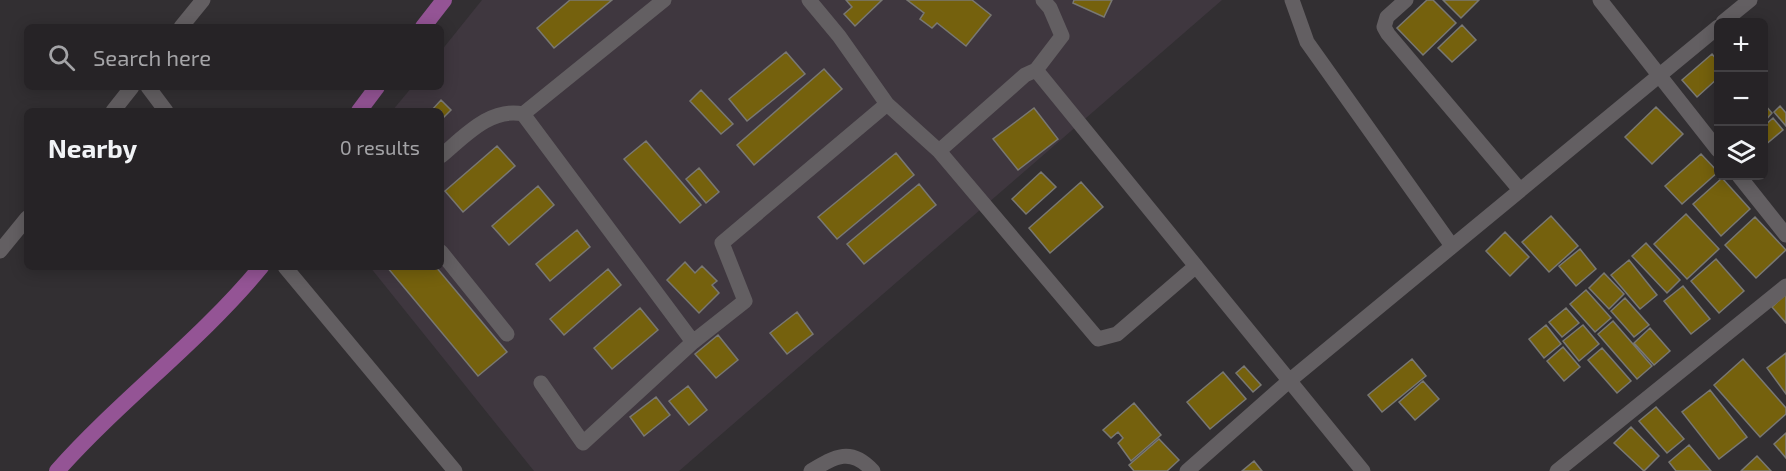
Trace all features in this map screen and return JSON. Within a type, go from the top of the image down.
[{"type":"street","points":[[183,24],[203,0]]},
{"type":"street","points":[[523,114],[664,0]]},
{"type":"street","points":[[809,0],[839,36],[886,104],[939,151],[1098,339],[1117,334],[1196,266]]},
{"type":"street","points":[[939,151],[1025,75],[1036,70],[1062,36],[1050,8],[1043,0]]},
{"type":"street","points":[[1292,0],[1307,42],[1452,246]]},
{"type":"street","points":[[1406,0],[1387,18],[1384,27],[1388,34],[1520,190]]},
{"type":"street","points":[[1599,0],[1714,144]]},
{"type":"street","points":[[1728,18],[1750,0]]},
{"type":"street","points":[[1187,471],[1289,381],[1714,31]]},
{"type":"street","points":[[1036,70],[1363,471]]},
{"type":"street","points":[[115,108],[130,90]]},
{"type":"street","points":[[150,90],[164,108]]},
{"type":"street","points":[[541,383],[583,443],[693,342],[745,301],[722,243],[886,104]]},
{"type":"street","points":[[444,154],[495,115],[513,112],[523,114],[693,342]]},
{"type":"street","points":[[1742,180],[1786,235]]},
{"type":"street","points":[[0,251],[24,222]]},
{"type":"street","points":[[444,256],[507,334]]},
{"type":"street","points":[[288,270],[455,471]]},
{"type":"street","points":[[1557,471],[1786,286]]},
{"type":"street","points":[[811,471],[831,459],[848,454],[865,462],[873,471]]},
{"type":"shaded area","points":[[482,0],[1222,0],[679,471],[534,471],[372,270],[444,270],[444,108],[394,108],[410,90],[444,90],[444,47]]},
{"type":"building","points":[[570,0],[612,0],[554,48],[537,28]]},
{"type":"building","points":[[846,0],[882,0],[855,26],[844,14],[852,7]]},
{"type":"building","points":[[907,0],[972,0],[991,15],[966,46],[937,23],[932,28],[920,19],[924,13]]},
{"type":"building","points":[[1074,0],[1112,0],[1104,17],[1073,3]]},
{"type":"building","points":[[1427,0],[1433,0],[1456,23],[1423,55],[1397,28]]},
{"type":"building","points":[[1443,0],[1479,0],[1461,18]]},
{"type":"building","points":[[1462,25],[1476,40],[1452,62],[1438,48]]},
{"type":"building","points":[[786,52],[805,74],[747,121],[729,99]]},
{"type":"building","points":[[1712,54],[1714,56],[1714,82],[1697,97],[1682,80]]},
{"type":"building","points":[[824,69],[842,89],[754,165],[737,145]]},
{"type":"building","points":[[701,90],[733,124],[721,134],[690,101]]},
{"type":"building","points":[[441,100],[451,110],[444,117],[444,108],[434,108]]},
{"type":"building","points":[[1780,106],[1786,113],[1786,126],[1774,112]]},
{"type":"building","points":[[1656,107],[1683,134],[1652,164],[1625,137]]},
{"type":"building","points":[[1034,108],[1058,139],[1018,170],[993,139]]},
{"type":"building","points":[[1773,118],[1783,130],[1768,143],[1768,126],[1768,122]]},
{"type":"building","points":[[646,141],[701,205],[680,223],[624,159]]},
{"type":"building","points":[[497,146],[515,166],[463,212],[445,191]]},
{"type":"building","points":[[896,153],[914,175],[837,239],[818,217]]},
{"type":"building","points":[[1701,154],[1714,168],[1714,176],[1682,204],[1665,186]]},
{"type":"building","points":[[699,168],[719,192],[706,203],[686,179]]},
{"type":"building","points":[[1041,172],[1056,187],[1026,214],[1012,199]]},
{"type":"building","points":[[1720,180],[1724,180],[1750,209],[1721,236],[1693,204]]},
{"type":"building","points":[[1081,182],[1103,207],[1050,253],[1029,228]]},
{"type":"building","points":[[919,184],[936,205],[864,264],[847,244]]},
{"type":"building","points":[[538,186],[554,205],[509,245],[492,226]]},
{"type":"building","points":[[1686,214],[1719,249],[1687,279],[1654,244]]},
{"type":"building","points":[[1551,216],[1578,246],[1549,272],[1522,242]]},
{"type":"building","points":[[1755,217],[1786,250],[1756,278],[1725,245]]},
{"type":"building","points":[[577,230],[590,247],[550,281],[536,264]]},
{"type":"building","points":[[1505,232],[1529,257],[1510,276],[1486,251]]},
{"type":"building","points":[[1646,243],[1680,280],[1667,293],[1632,256]]},
{"type":"building","points":[[1580,249],[1596,269],[1576,286],[1559,266]]},
{"type":"building","points":[[1716,259],[1744,291],[1719,313],[1691,281]]},
{"type":"building","points":[[1629,260],[1657,295],[1640,309],[1611,275]]},
{"type":"building","points":[[685,262],[695,273],[702,266],[717,281],[712,285],[719,293],[699,313],[667,280]]},
{"type":"building","points":[[608,269],[621,285],[564,335],[550,319]]},
{"type":"building","points":[[390,270],[439,270],[507,352],[478,376]]},
{"type":"building","points":[[1604,273],[1624,294],[1609,309],[1589,288]]},
{"type":"building","points":[[1683,286],[1710,319],[1691,334],[1664,301]]},
{"type":"building","points":[[1586,290],[1611,318],[1595,332],[1570,304]]},
{"type":"building","points":[[1786,294],[1786,323],[1772,307]]},
{"type":"building","points":[[1625,298],[1649,325],[1634,337],[1611,311]]},
{"type":"building","points":[[640,308],[658,330],[612,369],[594,348]]},
{"type":"building","points":[[1566,308],[1579,323],[1562,337],[1549,322]]},
{"type":"building","points":[[797,312],[813,334],[787,354],[770,333]]},
{"type":"building","points":[[1613,321],[1652,366],[1637,379],[1598,334]]},
{"type":"building","points":[[1546,325],[1561,344],[1544,358],[1529,339]]},
{"type":"building","points":[[1583,325],[1599,344],[1579,361],[1563,341]]},
{"type":"building","points":[[1650,328],[1670,351],[1654,365],[1634,343]]},
{"type":"building","points":[[718,335],[738,360],[716,378],[695,354]]},
{"type":"building","points":[[1563,347],[1580,367],[1564,381],[1547,361]]},
{"type":"building","points":[[1602,348],[1631,381],[1617,393],[1588,360]]},
{"type":"building","points":[[1786,353],[1786,394],[1767,368]]},
{"type":"building","points":[[1412,359],[1426,376],[1382,412],[1368,395]]},
{"type":"building","points":[[1743,359],[1786,408],[1786,414],[1760,437],[1714,385]]},
{"type":"building","points":[[1244,366],[1261,385],[1253,392],[1236,373]]},
{"type":"building","points":[[1223,372],[1246,399],[1210,429],[1187,402]]},
{"type":"building","points":[[1423,381],[1439,399],[1415,420],[1399,402]]},
{"type":"building","points":[[688,386],[707,410],[689,425],[669,401]]},
{"type":"building","points":[[1710,390],[1747,437],[1719,459],[1682,412]]},
{"type":"building","points":[[656,397],[670,415],[644,436],[630,417]]},
{"type":"building","points":[[1134,403],[1161,435],[1131,461],[1118,443],[1123,438],[1118,432],[1111,438],[1103,430]]},
{"type":"building","points":[[1656,407],[1684,439],[1667,453],[1639,421]]},
{"type":"building","points":[[1631,427],[1659,456],[1644,471],[1614,443]]},
{"type":"building","points":[[1786,433],[1786,458],[1774,444]]},
{"type":"building","points":[[1159,439],[1179,460],[1167,471],[1134,471],[1129,465]]},
{"type":"building","points":[[1689,445],[1711,471],[1676,471],[1669,462]]},
{"type":"building","points":[[1757,456],[1771,471],[1741,471]]},
{"type":"building","points":[[1254,461],[1262,471],[1242,471]]},
{"type":"waterway","points":[[425,24],[444,0]]},
{"type":"waterway","points":[[361,108],[375,90]]},
{"type":"waterway","points":[[57,471],[107,419],[186,346],[258,270]]}]
